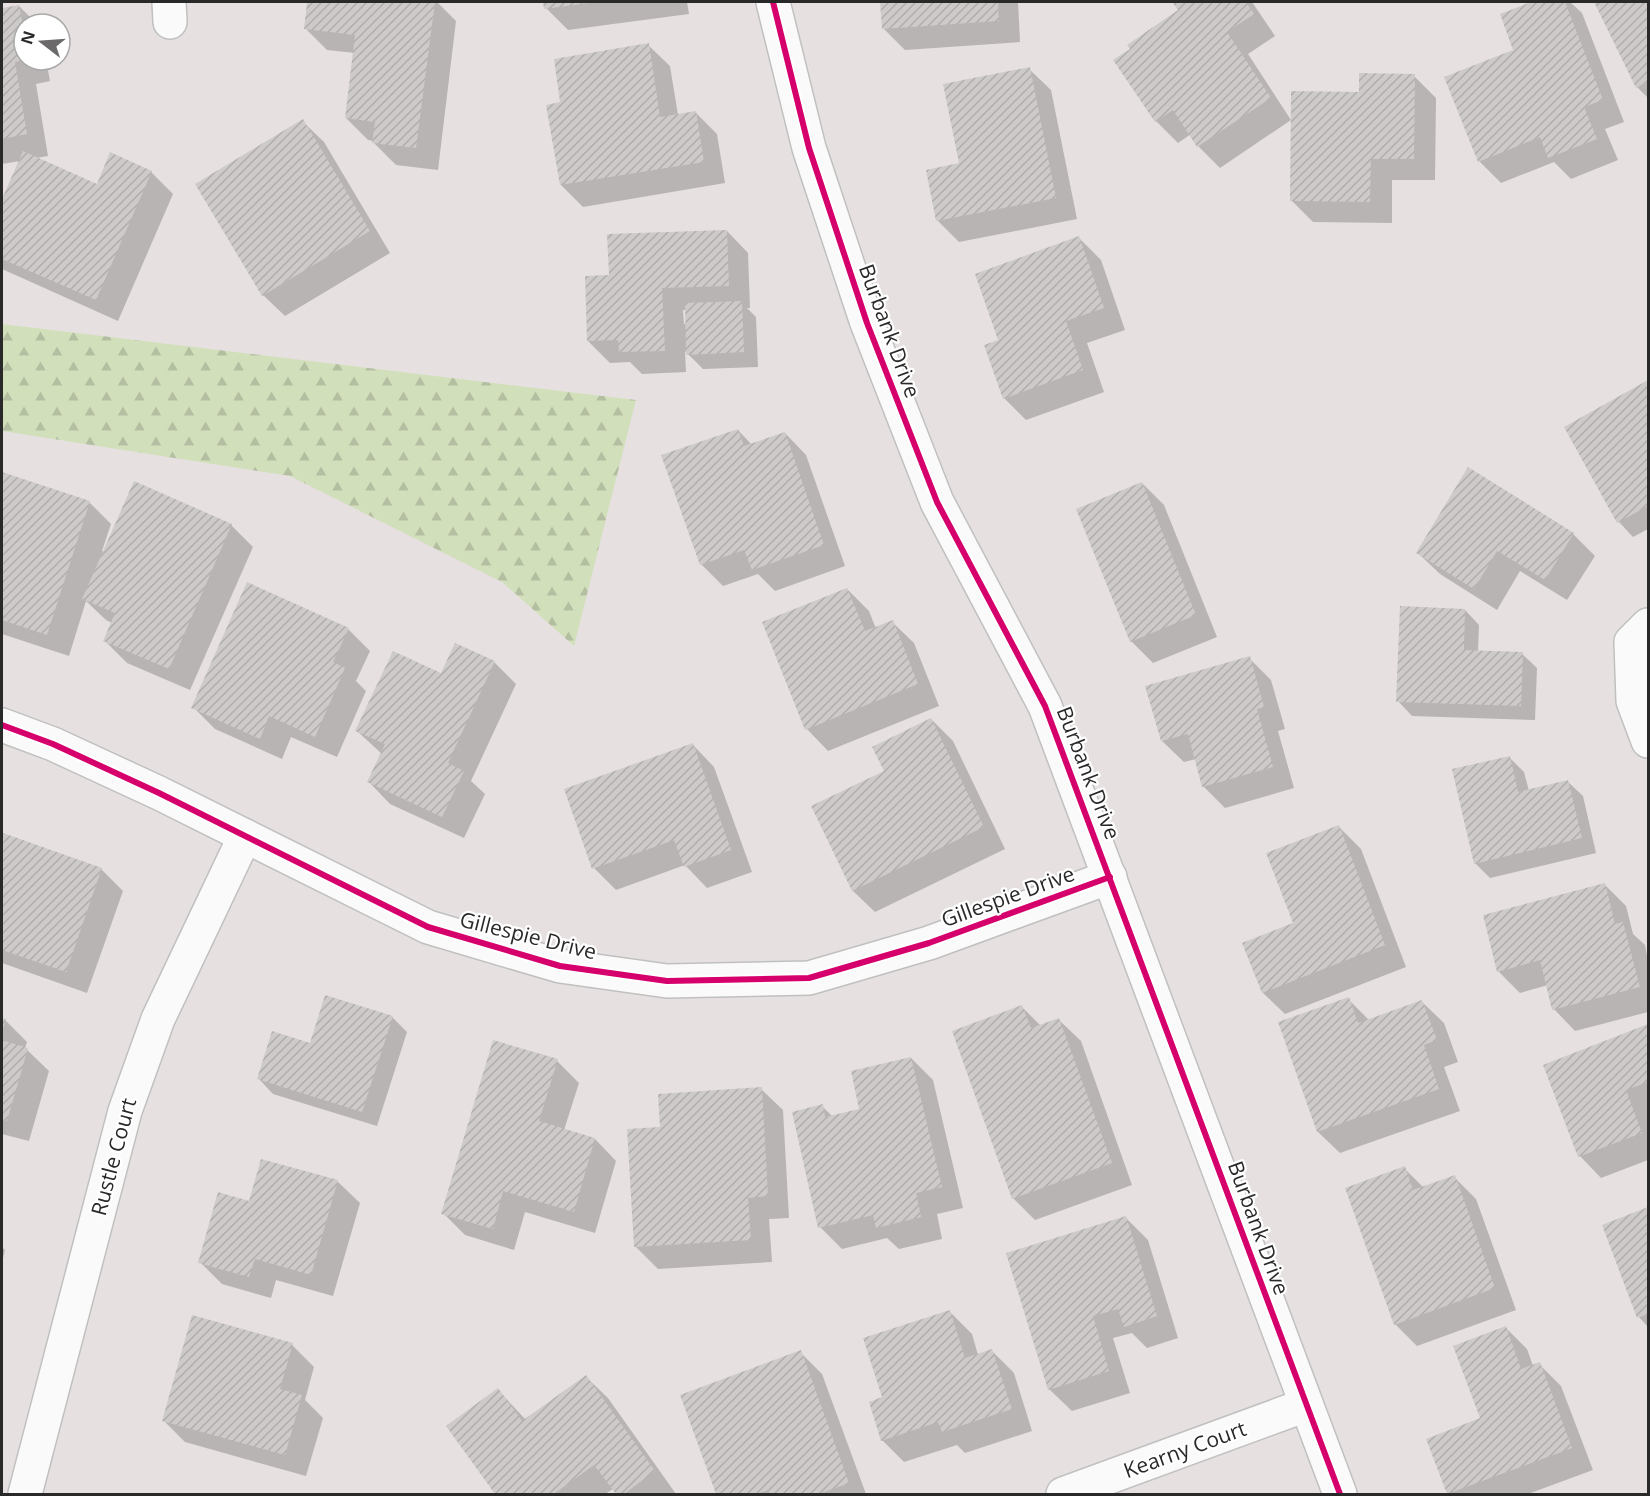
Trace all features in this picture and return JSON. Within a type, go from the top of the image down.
[{"type":"street","name":"Burbank Drive","points":[[773,2],[809,148],[867,323],[937,502],[1045,706],[1340,1494]]},
{"type":"street","points":[[1648,625],[1631,642],[1633,701],[1648,741]]},
{"type":"street","name":"Gillespie Drive","points":[[2,725],[53,744],[428,927],[560,966],[667,981],[809,978],[929,943],[1110,878]]},
{"type":"street","name":"Rustle Court","points":[[25,1494],[125,1111],[158,1019],[245,836]]},
{"type":"street","name":"Kearny Court","points":[[1063,1494],[1306,1405]]},
{"type":"green space","points":[[2,324],[636,400],[574,646],[502,582],[290,476],[2,431]]},
{"type":"building","points":[[307,2],[435,2],[416,148],[372,143],[375,122],[345,118],[355,35],[304,29]]},
{"type":"building","points":[[543,2],[589,2],[589,3],[544,9]]},
{"type":"building","points":[[880,2],[998,2],[999,21],[882,29]]},
{"type":"building","points":[[1172,2],[1246,2],[1254,14],[1227,32],[1271,98],[1197,147],[1173,110],[1155,122],[1113,60],[1130,49],[1127,45],[1178,10]]},
{"type":"building","points":[[1531,2],[1565,2],[1603,100],[1584,107],[1597,139],[1548,158],[1540,137],[1478,162],[1444,77],[1513,50],[1500,14]]},
{"type":"building","points":[[1594,2],[1648,2],[1648,81],[1636,88]]},
{"type":"building","points":[[19,5],[20,12],[12,12],[12,72],[17,72],[27,134],[2,139],[2,8]]},
{"type":"building","points":[[649,43],[660,117],[696,111],[704,162],[560,185],[546,105],[560,102],[554,59]]},
{"type":"building","points":[[1030,67],[1056,198],[936,221],[926,170],[959,163],[943,84]]},
{"type":"building","points":[[1359,73],[1415,74],[1414,159],[1371,159],[1370,202],[1290,201],[1291,91],[1359,92]]},
{"type":"building","points":[[303,119],[370,231],[262,296],[195,184]]},
{"type":"building","points":[[23,151],[97,184],[110,152],[152,171],[96,300],[2,259],[2,199]]},
{"type":"building","points":[[727,230],[729,286],[662,288],[665,351],[619,352],[618,340],[587,341],[585,276],[609,275],[607,234]]},
{"type":"building","points":[[1079,236],[1104,308],[1066,321],[1083,370],[1003,399],[984,345],[998,340],[975,274]]},
{"type":"building","points":[[742,301],[744,352],[686,355],[685,303]]},
{"type":"building","points":[[1648,380],[1648,506],[1617,523],[1564,427]]},
{"type":"building","points":[[738,429],[744,446],[785,432],[824,545],[752,570],[744,550],[700,565],[661,455]]},
{"type":"building","points":[[1468,467],[1574,533],[1545,580],[1497,551],[1474,589],[1416,553]]},
{"type":"building","points":[[2,472],[90,501],[47,635],[2,620]]},
{"type":"building","points":[[134,481],[232,524],[169,669],[103,641],[115,613],[82,599]]},
{"type":"building","points":[[1142,482],[1196,615],[1130,642],[1076,509]]},
{"type":"building","points":[[247,582],[349,628],[333,662],[345,668],[315,737],[269,716],[260,739],[191,708]]},
{"type":"building","points":[[847,588],[865,631],[893,620],[918,684],[805,730],[762,622]]},
{"type":"building","points":[[1400,606],[1465,609],[1464,650],[1523,652],[1521,706],[1396,702]]},
{"type":"building","points":[[455,643],[495,661],[448,763],[464,771],[442,817],[367,782],[385,744],[355,731],[393,651],[441,673]]},
{"type":"building","points":[[1250,656],[1264,707],[1257,709],[1273,767],[1202,787],[1188,734],[1161,741],[1145,686]]},
{"type":"building","points":[[931,718],[984,827],[852,891],[811,806],[884,771],[872,747]]},
{"type":"building","points":[[693,743],[731,850],[684,867],[674,840],[592,869],[564,789]]},
{"type":"building","points":[[1510,756],[1518,792],[1568,780],[1582,838],[1474,864],[1452,769]]},
{"type":"building","points":[[1339,825],[1385,945],[1262,993],[1242,943],[1293,923],[1266,853]]},
{"type":"building","points":[[3,833],[102,868],[66,972],[2,950]]},
{"type":"building","points":[[1605,883],[1615,924],[1623,922],[1640,987],[1552,1010],[1540,960],[1497,972],[1483,915]]},
{"type":"building","points":[[325,995],[393,1016],[362,1112],[257,1079],[272,1031],[310,1043]]},
{"type":"building","points":[[1349,997],[1358,1023],[1422,1000],[1437,1040],[1424,1045],[1439,1089],[1317,1132],[1278,1022]]},
{"type":"building","points":[[1022,1005],[1031,1028],[1059,1018],[1112,1163],[1012,1199],[952,1031]]},
{"type":"building","points":[[2,1018],[6,1019],[2,1032]]},
{"type":"building","points":[[1648,1024],[1648,1082],[1626,1090],[1642,1133],[1578,1157],[1543,1065]]},
{"type":"building","points":[[2,1040],[28,1048],[7,1121],[2,1119]]},
{"type":"building","points":[[493,1040],[558,1059],[539,1121],[595,1138],[574,1212],[503,1191],[493,1229],[441,1214]]},
{"type":"building","points":[[911,1057],[942,1187],[916,1193],[921,1217],[876,1228],[873,1215],[818,1228],[792,1112],[823,1104],[825,1117],[859,1109],[851,1071]]},
{"type":"building","points":[[762,1087],[768,1196],[748,1198],[751,1240],[634,1247],[627,1129],[660,1127],[658,1094]]},
{"type":"building","points":[[261,1159],[338,1180],[311,1275],[255,1259],[249,1277],[198,1263],[218,1192],[249,1201]]},
{"type":"building","points":[[1405,1166],[1413,1190],[1455,1175],[1495,1288],[1394,1325],[1345,1188]]},
{"type":"building","points":[[1648,1207],[1648,1314],[1637,1318],[1602,1225]]},
{"type":"building","points":[[1126,1216],[1157,1316],[1124,1327],[1118,1309],[1093,1316],[1109,1371],[1048,1390],[1006,1253]]},
{"type":"building","points":[[950,1310],[965,1358],[992,1349],[1012,1409],[942,1432],[938,1422],[881,1441],[869,1402],[882,1397],[863,1338]]},
{"type":"building","points":[[192,1315],[293,1343],[280,1389],[302,1395],[285,1455],[162,1421]]},
{"type":"building","points":[[1506,1326],[1521,1369],[1540,1362],[1572,1448],[1447,1494],[1426,1439],[1480,1418],[1453,1346]]},
{"type":"building","points":[[801,1350],[849,1483],[819,1494],[770,1494],[768,1490],[756,1494],[716,1494],[680,1395]]},
{"type":"building","points":[[586,1375],[655,1471],[624,1494],[616,1494],[594,1465],[554,1494],[495,1494],[446,1426],[498,1388],[522,1421]]},
{"type":"cycle path","points":[[773,2],[809,148],[867,323],[937,502],[1045,706],[1340,1494]]},
{"type":"cycle path","points":[[2,725],[53,744],[159,793],[428,927],[560,966],[667,981],[809,978],[929,943],[1110,877]]}]
